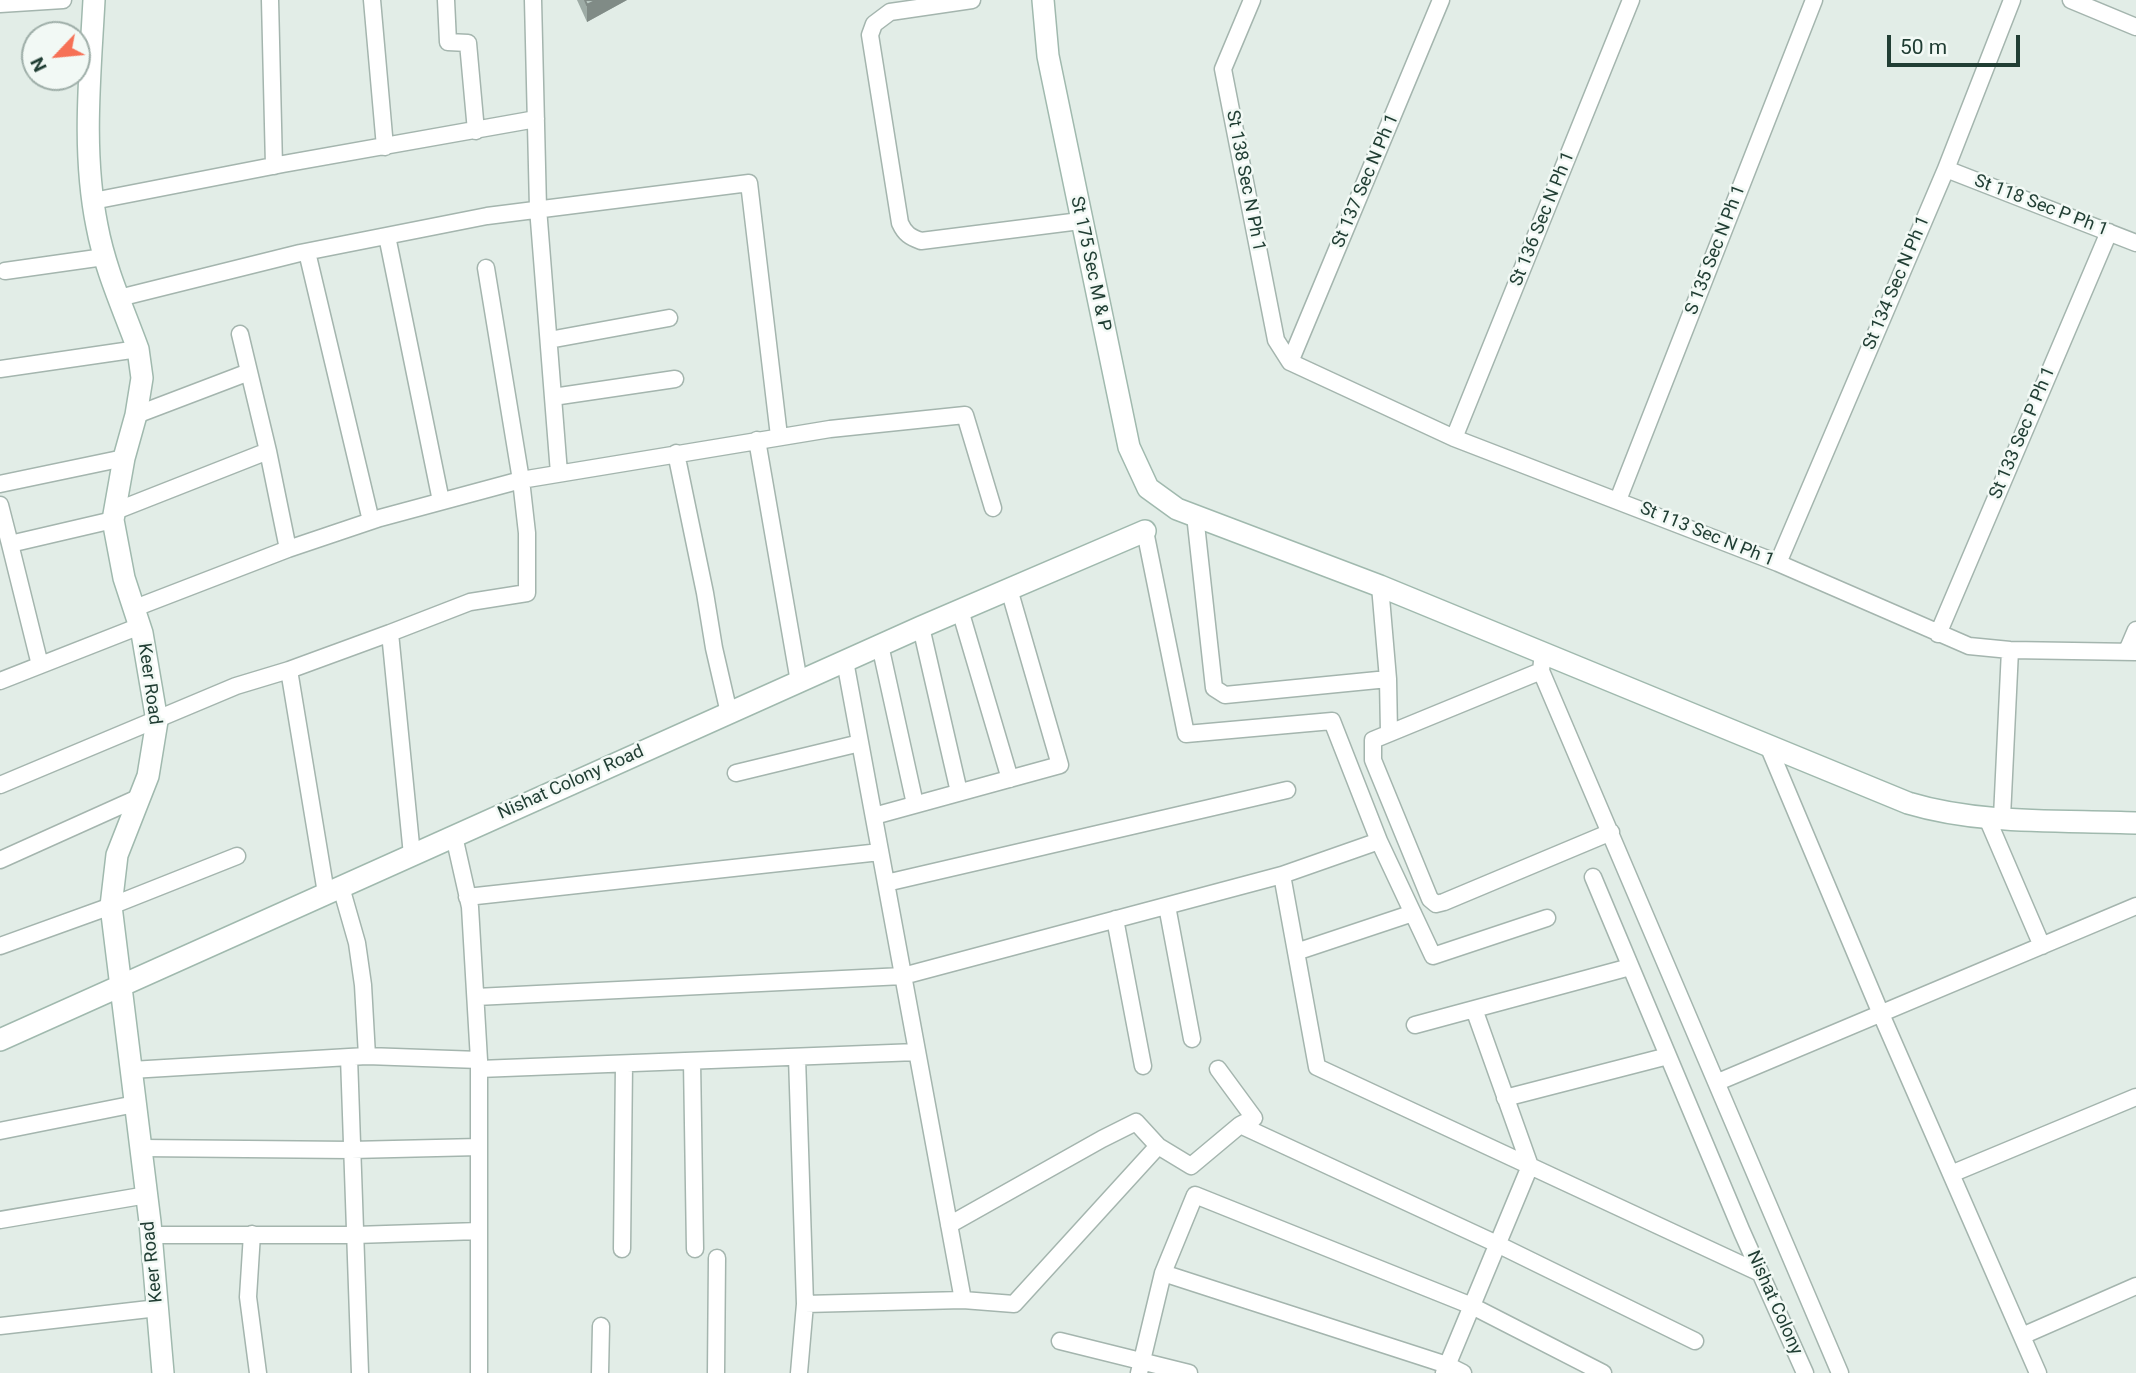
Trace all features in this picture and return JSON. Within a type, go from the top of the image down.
[{"type":"street","points":[[0,4],[63,0]]},
{"type":"street","name":"Keer Road","points":[[94,0],[88,97],[93,201],[104,257],[138,349],[142,378],[113,516],[124,578],[138,617],[157,721],[148,776],[117,855],[111,906],[147,1195],[163,1373]]},
{"type":"street","points":[[270,0],[274,166]]},
{"type":"street","points":[[372,0],[385,147]]},
{"type":"street","points":[[446,0],[448,42],[468,43],[476,131]]},
{"type":"street","points":[[533,0],[538,208],[559,473]]},
{"type":"street","points":[[972,0],[890,12],[874,24],[870,35],[900,223],[904,232],[921,241],[1080,221]]},
{"type":"street","name":"St 175 Sec M & P","points":[[1043,0],[1048,56],[1080,221],[1129,447],[1148,488],[1186,512],[1380,586],[1542,661],[1908,803],[1941,813],[1994,818],[2136,823]]},
{"type":"street","name":"St 138 Sec N Ph 1","points":[[1252,0],[1223,69],[1276,340],[1290,362]]},
{"type":"street","name":"St 137 Sec N Ph 1","points":[[1290,362],[1441,0]]},
{"type":"street","name":"St 136 Sec N Ph 1","points":[[1454,438],[1631,0]]},
{"type":"street","name":"S 135 Sec N Ph 1","points":[[1618,500],[1814,0]]},
{"type":"street","name":"St 134 Sec N Ph 1","points":[[1778,564],[1946,169],[2012,0]]},
{"type":"street","points":[[2071,0],[2136,27]]},
{"type":"street","points":[[93,201],[536,119]]},
{"type":"street","name":"St 118 Sec P Ph 1","points":[[1946,169],[2136,243]]},
{"type":"street","points":[[119,298],[307,252],[538,208],[749,183],[779,436]]},
{"type":"street","name":"St 133 Sec P Ph 1","points":[[1938,634],[2109,232]]},
{"type":"street","points":[[387,236],[441,501]]},
{"type":"street","points":[[307,252],[371,521]]},
{"type":"street","points":[[5,271],[104,257]]},
{"type":"street","points":[[0,785],[236,687],[289,670],[470,602],[527,593],[527,533],[521,480],[486,268]]},
{"type":"street","points":[[549,340],[669,318]]},
{"type":"street","points":[[240,334],[288,549]]},
{"type":"street","points":[[0,369],[138,349]]},
{"type":"street","name":"St 113 Sec N Ph 1","points":[[1290,362],[1454,438],[1778,564],[1969,646],[2010,650],[2132,652]]},
{"type":"street","points":[[136,415],[249,372]]},
{"type":"street","points":[[553,397],[675,379]]},
{"type":"street","points":[[0,681],[40,665],[288,549],[441,501],[559,473],[779,436],[965,415],[993,508]]},
{"type":"street","points":[[757,440],[799,682]]},
{"type":"street","points":[[10,544],[113,516],[268,451]]},
{"type":"street","points":[[676,453],[729,713]]},
{"type":"street","points":[[0,484],[124,458]]},
{"type":"street","points":[[0,505],[40,665]]},
{"type":"street","points":[[1186,512],[1214,688],[1225,695],[1388,679]]},
{"type":"street","points":[[1144,531],[1186,734],[1332,722],[1379,841],[1433,956],[1547,918]]},
{"type":"street","name":"Nishat Colony Road","points":[[0,1040],[880,645],[1144,531]]},
{"type":"street","points":[[1380,586],[1388,679],[1389,733]]},
{"type":"street","points":[[874,816],[1060,765],[1009,589]]},
{"type":"street","points":[[960,610],[1010,779]]},
{"type":"street","points":[[921,627],[959,792]]},
{"type":"street","points":[[2132,652],[2136,630]]},
{"type":"street","points":[[390,633],[412,855]]},
{"type":"street","points":[[880,645],[915,804]]},
{"type":"street","points":[[2010,650],[1994,818],[2042,946]]},
{"type":"street","points":[[845,661],[963,1300]]},
{"type":"street","points":[[1611,832],[1436,904],[1430,899],[1373,760],[1373,740],[1542,661],[1611,832],[1840,1373]]},
{"type":"street","points":[[289,670],[333,890],[357,943],[363,985],[366,1056]]},
{"type":"street","points":[[736,774],[860,743]]},
{"type":"street","points":[[1769,748],[1881,1014],[2038,1373]]},
{"type":"street","points":[[886,883],[1287,790]]},
{"type":"street","points":[[0,860],[140,797]]},
{"type":"street","points":[[454,836],[467,897],[476,997],[479,1065],[479,1373]]},
{"type":"street","points":[[476,997],[903,976],[1282,875],[1379,841]]},
{"type":"street","points":[[467,897],[880,852]]},
{"type":"street","points":[[0,946],[237,856]]},
{"type":"street","points":[[1282,875],[1317,1067],[1760,1273]]},
{"type":"street","name":"Nishat Colony","points":[[1593,877],[1742,1232],[1805,1373]]},
{"type":"street","points":[[1167,906],[1192,1039]]},
{"type":"street","points":[[1718,1082],[2136,906]]},
{"type":"street","points":[[1296,952],[1413,913]]},
{"type":"street","points":[[1115,919],[1143,1066]]},
{"type":"street","points":[[1416,1025],[1630,967]]},
{"type":"street","points":[[1446,1369],[1530,1166],[1474,1009]]},
{"type":"street","points":[[131,1070],[366,1056],[479,1065],[624,1064],[918,1052]]},
{"type":"street","points":[[1505,1098],[1668,1056]]},
{"type":"street","points":[[349,1057],[360,1373]]},
{"type":"street","points":[[797,1057],[805,1304],[799,1373]]},
{"type":"street","points":[[692,1061],[695,1250]]},
{"type":"street","points":[[622,1249],[624,1064]]},
{"type":"street","points":[[949,1224],[1136,1122],[1158,1146],[1191,1166],[1240,1125],[1254,1118],[1218,1069]]},
{"type":"street","points":[[1951,1174],[2136,1097]]},
{"type":"street","points":[[0,1131],[135,1104]]},
{"type":"street","points":[[1240,1125],[1497,1244],[1695,1341]]},
{"type":"street","points":[[805,1304],[963,1300],[1014,1304],[1158,1146]]},
{"type":"street","points":[[141,1148],[351,1150],[479,1147]]},
{"type":"street","points":[[0,1220],[147,1195]]},
{"type":"street","points":[[1140,1366],[1163,1273],[1195,1195],[1472,1306],[1603,1373]]},
{"type":"street","points":[[151,1234],[355,1235],[479,1231]]},
{"type":"street","points":[[252,1234],[248,1297],[258,1373]]},
{"type":"street","points":[[716,1373],[717,1258]]},
{"type":"street","points":[[1163,1273],[1463,1373]]},
{"type":"street","points":[[2022,1336],[2136,1286]]},
{"type":"street","points":[[0,1326],[158,1308]]},
{"type":"street","points":[[600,1373],[601,1326]]},
{"type":"street","points":[[1060,1341],[1140,1366],[1189,1373]]}]
